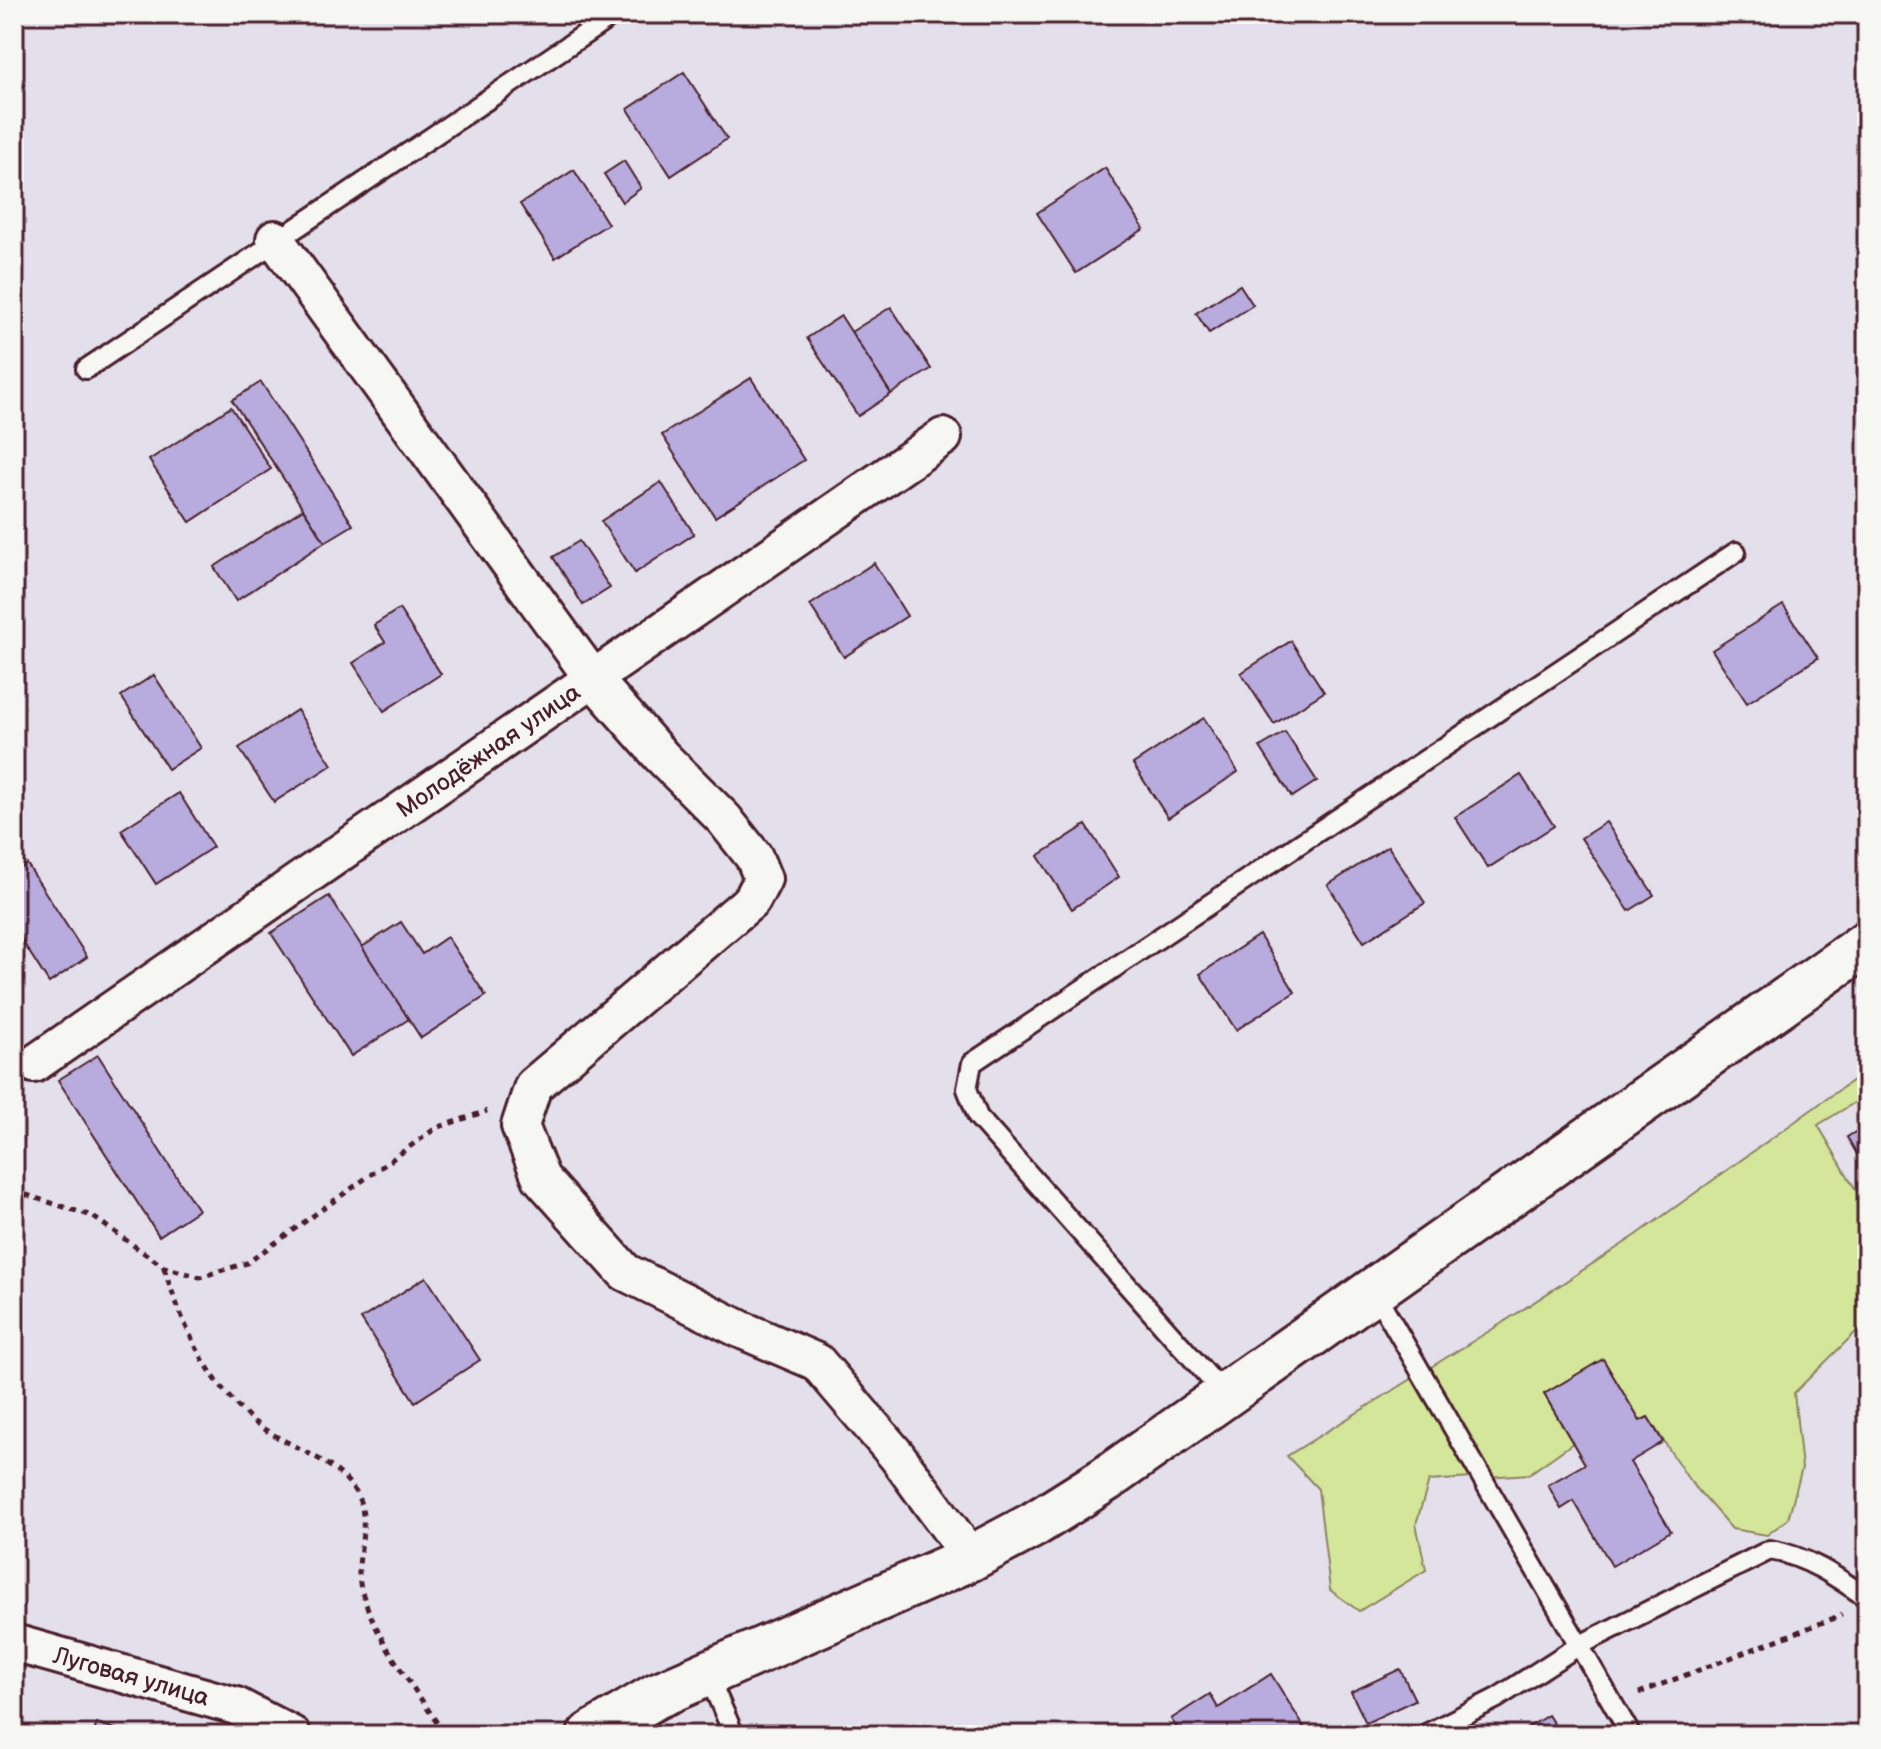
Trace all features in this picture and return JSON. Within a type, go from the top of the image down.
[{"type":"street","points":[[275,239],[594,680],[661,756],[724,819],[754,857],[763,879],[752,900],[533,1086],[520,1126],[541,1178],[625,1272],[740,1329],[817,1362],[897,1456],[971,1558]]},
{"type":"street","name":"Молодёжная улица","points":[[34,1064],[943,437]]},
{"type":"street","points":[[590,1735],[656,1696],[971,1558],[1033,1525],[1106,1479],[1373,1288],[1867,943]]},
{"type":"street","name":"Луговая улица","points":[[14,1643],[236,1706],[292,1735]]},
{"type":"lane","points":[[86,369],[275,239],[615,14]]},
{"type":"lane","points":[[1224,1394],[978,1117],[967,1089],[972,1063],[1736,552]]},
{"type":"lane","points":[[1373,1288],[1631,1735]]},
{"type":"lane","points":[[1424,1735],[1497,1698],[1578,1646],[1770,1550],[1791,1553],[1817,1566],[1860,1605]]},
{"type":"lane","points":[[707,1673],[734,1735]]},
{"type":"path","points":[[14,1191],[92,1216],[164,1267],[200,1277],[247,1263],[436,1128],[484,1110],[523,1116]]},
{"type":"path","points":[[164,1267],[183,1326],[215,1376],[251,1420],[345,1478],[359,1498],[364,1521],[360,1585],[378,1631],[445,1735]]},
{"type":"path","points":[[1613,1706],[1860,1605]]},
{"type":"green space","points":[[1867,1070],[1867,1095],[1818,1125],[1867,1209],[1867,1321],[1794,1393],[1802,1468],[1788,1519],[1767,1535],[1732,1529],[1689,1480],[1648,1417],[1640,1421],[1603,1359],[1544,1394],[1573,1443],[1529,1474],[1429,1481],[1416,1524],[1426,1570],[1359,1611],[1330,1590],[1318,1489],[1287,1456],[1499,1325],[1635,1236]]},
{"type":"building","points":[[684,72],[727,139],[671,176],[628,109]]},
{"type":"building","points":[[624,161],[641,188],[622,202],[604,174]]},
{"type":"building","points":[[1105,168],[1144,229],[1076,273],[1037,213]]},
{"type":"building","points":[[574,170],[608,224],[555,258],[520,204]]},
{"type":"building","points":[[1240,285],[1253,305],[1209,333],[1196,313]]},
{"type":"building","points":[[891,307],[931,369],[891,394],[851,332]]},
{"type":"building","points":[[841,316],[891,394],[858,416],[807,338]]},
{"type":"building","points":[[751,378],[804,460],[715,517],[662,435]]},
{"type":"building","points":[[261,382],[353,525],[325,542],[232,400]]},
{"type":"building","points":[[231,407],[271,469],[190,522],[149,460]]},
{"type":"building","points":[[661,482],[694,534],[635,573],[601,521]]},
{"type":"building","points":[[303,509],[325,542],[236,601],[214,567]]},
{"type":"building","points":[[579,541],[610,588],[583,605],[553,557]]},
{"type":"building","points":[[874,563],[907,616],[844,657],[810,605]]},
{"type":"building","points":[[1783,605],[1818,658],[1747,703],[1712,650]]},
{"type":"building","points":[[399,609],[441,674],[384,711],[353,663],[385,642],[374,625]]},
{"type":"building","points":[[1291,641],[1324,692],[1274,724],[1241,673]]},
{"type":"building","points":[[154,675],[201,748],[168,769],[121,696]]},
{"type":"building","points":[[297,710],[332,765],[274,802],[239,748]]},
{"type":"building","points":[[1204,718],[1238,772],[1168,818],[1133,764]]},
{"type":"building","points":[[1285,732],[1317,781],[1292,797],[1260,747]]},
{"type":"building","points":[[1521,775],[1554,826],[1488,868],[1455,817]]},
{"type":"building","points":[[179,793],[213,847],[156,884],[121,830]]},
{"type":"building","points":[[1606,822],[1654,895],[1629,911],[1581,838]]},
{"type":"building","points":[[1086,825],[1119,877],[1072,909],[1038,856]]},
{"type":"building","points":[[1388,846],[1425,903],[1364,942],[1328,885]]},
{"type":"building","points":[[27,864],[87,957],[49,983],[14,928],[14,872]]},
{"type":"building","points":[[329,896],[409,1019],[351,1056],[271,933]]},
{"type":"building","points":[[401,922],[422,954],[447,937],[486,996],[421,1038],[362,947]]},
{"type":"building","points":[[1259,935],[1295,992],[1236,1030],[1200,974]]},
{"type":"building","points":[[98,1055],[198,1210],[159,1236],[58,1080]]},
{"type":"building","points":[[1867,1125],[1867,1171],[1847,1137]]},
{"type":"building","points":[[426,1277],[480,1360],[415,1402],[361,1319]]},
{"type":"building","points":[[1603,1359],[1640,1421],[1648,1417],[1663,1442],[1630,1462],[1671,1531],[1612,1566],[1574,1501],[1561,1509],[1548,1485],[1585,1464],[1544,1394]]},
{"type":"building","points":[[1400,1669],[1415,1700],[1366,1723],[1351,1692]]},
{"type":"building","points":[[1271,1674],[1309,1735],[1172,1735],[1179,1731],[1171,1719],[1210,1694],[1218,1708]]},
{"type":"building","points":[[1548,1715],[1561,1735],[1516,1735]]},
{"type":"building","points":[[97,1723],[134,1735],[93,1735]]}]
